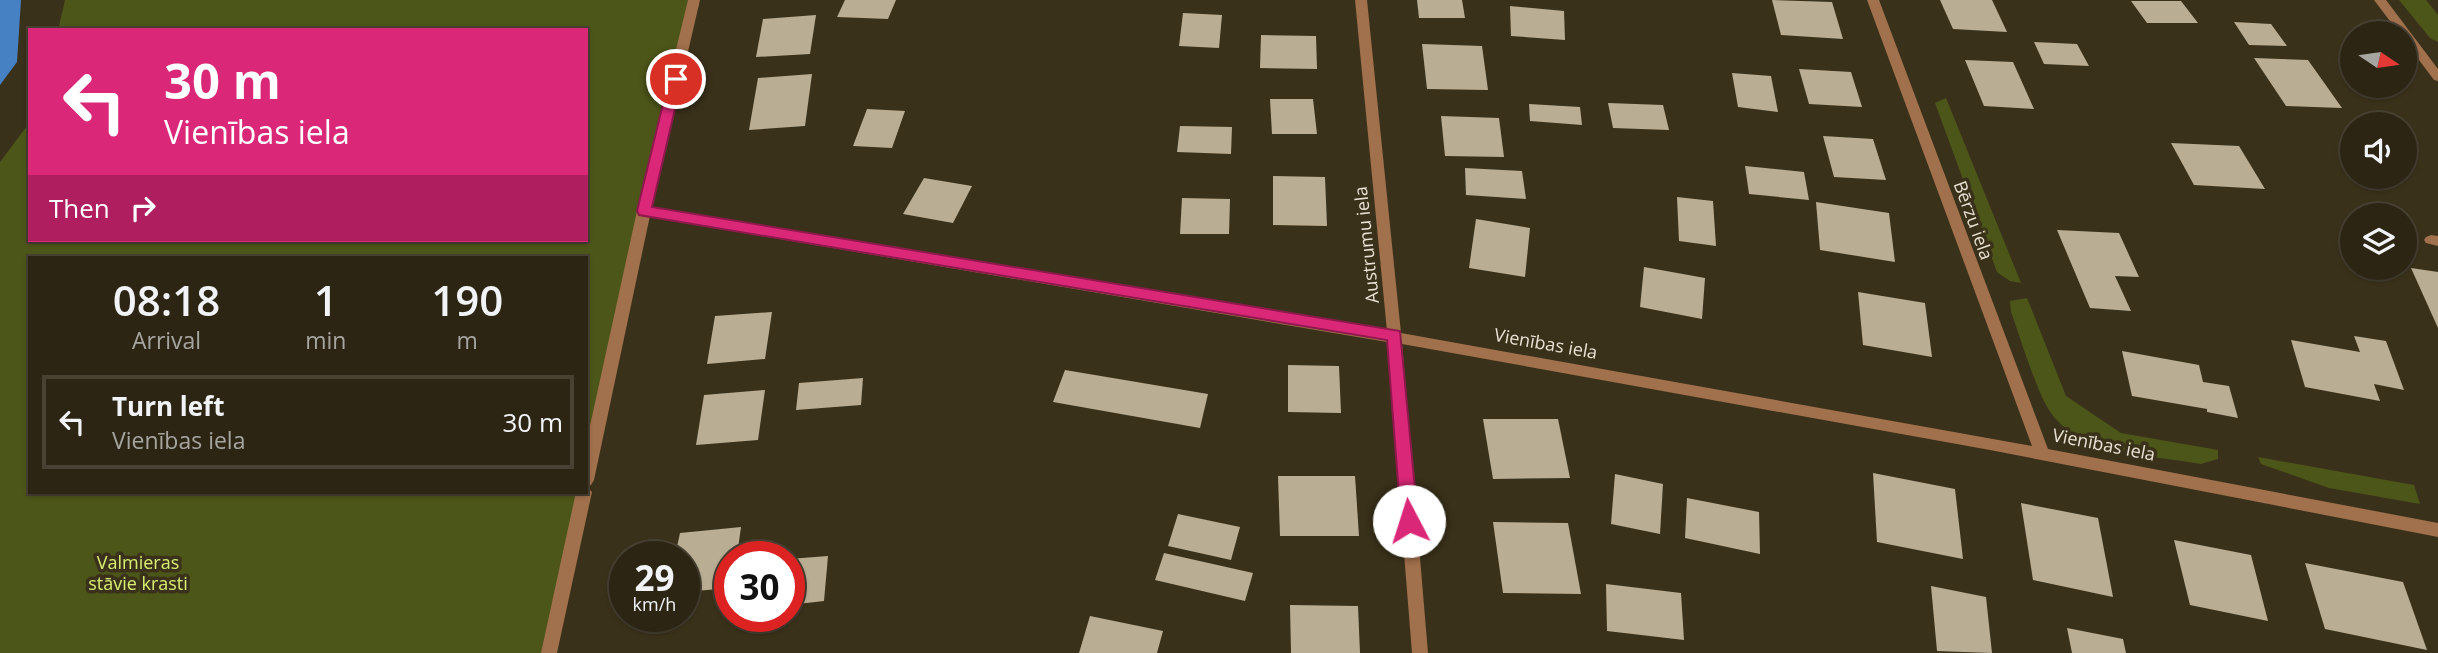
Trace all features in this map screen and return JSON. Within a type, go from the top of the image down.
[{"type":"street","points":[[588,471],[644,211],[694,0]]},
{"type":"street","name":"Austrumu iela","points":[[1361,0],[1394,335],[1420,653]]},
{"type":"street","name":"Bērzu iela","points":[[1873,0],[2041,451]]},
{"type":"street","points":[[2380,0],[2438,76]]},
{"type":"street","name":"Vienības iela","points":[[644,211],[1394,335],[2041,451],[2438,530]]},
{"type":"street","points":[[549,653],[584,494]]},
{"type":"green space","name":"Valmieras stāvie krasti","points":[[65,0],[694,0],[588,471],[588,256],[28,256],[28,494],[584,494],[549,653],[0,653],[0,162],[28,125],[28,242],[588,242],[588,28],[58,28]]},
{"type":"green space","points":[[2399,0],[2426,0],[2438,15],[2438,42],[2430,38]]},
{"type":"green space","points":[[1946,98],[2021,283],[2010,281],[1997,272],[1935,103]]},
{"type":"green space","points":[[2027,298],[2066,396],[2121,433],[2218,450],[2218,459],[2201,464],[2120,451],[2099,446],[2064,427],[2051,413],[2040,393],[2011,312],[2010,301]]},
{"type":"green space","points":[[2258,457],[2414,485],[2420,504],[2329,488],[2261,464]]},
{"type":"water","points":[[0,0],[21,0],[17,62],[0,85]]},
{"type":"building","points":[[845,0],[896,0],[888,19],[837,17]]},
{"type":"building","points":[[1417,0],[1462,0],[1465,18],[1419,18]]},
{"type":"building","points":[[1772,0],[1832,2],[1843,39],[1781,35]]},
{"type":"building","points":[[1940,0],[1992,0],[2007,32],[1953,29]]},
{"type":"building","points":[[2131,1],[2181,1],[2198,23],[2147,23]]},
{"type":"building","points":[[1510,6],[1564,11],[1565,40],[1511,36]]},
{"type":"building","points":[[1183,13],[1222,15],[1219,48],[1179,46]]},
{"type":"building","points":[[816,15],[810,54],[756,57],[763,19]]},
{"type":"building","points":[[2234,22],[2271,24],[2287,46],[2249,45]]},
{"type":"building","points":[[1261,35],[1316,36],[1317,69],[1260,68]]},
{"type":"building","points":[[2034,42],[2077,44],[2089,66],[2044,64]]},
{"type":"building","points":[[1422,44],[1482,46],[1488,90],[1427,89]]},
{"type":"building","points":[[2254,58],[2308,60],[2342,108],[2286,106]]},
{"type":"building","points":[[1965,60],[2013,62],[2034,109],[1984,106]]},
{"type":"building","points":[[1799,69],[1851,72],[1862,107],[1809,104]]},
{"type":"building","points":[[1732,73],[1771,76],[1778,112],[1738,107]]},
{"type":"building","points":[[812,74],[805,126],[749,130],[758,78]]},
{"type":"building","points":[[1270,99],[1313,99],[1317,134],[1272,134]]},
{"type":"building","points":[[1608,103],[1663,105],[1669,130],[1613,128]]},
{"type":"building","points":[[1529,104],[1580,107],[1582,125],[1530,121]]},
{"type":"building","points":[[867,109],[905,111],[892,148],[853,146]]},
{"type":"building","points":[[1441,116],[1499,118],[1504,157],[1445,156]]},
{"type":"building","points":[[1180,126],[1232,127],[1231,154],[1177,152]]},
{"type":"building","points":[[1823,136],[1873,139],[1886,180],[1834,177]]},
{"type":"building","points":[[2171,143],[2239,146],[2265,189],[2194,185]]},
{"type":"building","points":[[1745,166],[1804,172],[1809,200],[1749,194]]},
{"type":"building","points":[[1465,168],[1522,171],[1526,199],[1466,195]]},
{"type":"building","points":[[1273,176],[1325,177],[1327,226],[1273,225]]},
{"type":"building","points":[[924,178],[972,186],[953,223],[903,214]]},
{"type":"building","points":[[1677,197],[1713,201],[1716,246],[1679,241]]},
{"type":"building","points":[[1182,198],[1230,199],[1229,234],[1180,234]]},
{"type":"building","points":[[1816,202],[1889,213],[1895,262],[1820,250]]},
{"type":"building","points":[[1476,219],[1530,228],[1525,277],[1469,268]]},
{"type":"building","points":[[2057,230],[2119,233],[2139,277],[2115,276],[2131,311],[2090,308]]},
{"type":"building","points":[[1644,267],[1705,278],[1702,319],[1640,307]]},
{"type":"building","points":[[2417,269],[2438,272],[2438,328],[2416,280]]},
{"type":"building","points":[[1858,292],[1925,303],[1932,357],[1863,345]]},
{"type":"building","points":[[772,312],[765,359],[707,364],[715,316]]},
{"type":"building","points":[[2354,336],[2386,341],[2404,390],[2374,384],[2380,401],[2305,387],[2291,340],[2360,352]]},
{"type":"building","points":[[2122,351],[2199,365],[2203,382],[2229,386],[2238,418],[2207,412],[2207,409],[2132,396]]},
{"type":"building","points":[[1288,365],[1339,366],[1341,413],[1288,412]]},
{"type":"building","points":[[1065,370],[1208,394],[1200,428],[1053,402]]},
{"type":"building","points":[[863,378],[861,405],[796,410],[799,383]]},
{"type":"building","points":[[765,390],[758,440],[696,445],[704,395]]},
{"type":"building","points":[[1483,419],[1558,419],[1570,478],[1493,479]]},
{"type":"building","points":[[1873,473],[1955,489],[1963,559],[1877,542]]},
{"type":"building","points":[[1615,474],[1663,484],[1660,534],[1611,524]]},
{"type":"building","points":[[1278,476],[1355,476],[1359,536],[1280,536]]},
{"type":"building","points":[[1687,498],[1759,512],[1760,554],[1685,538]]},
{"type":"building","points":[[2021,503],[2098,518],[2113,597],[2033,580]]},
{"type":"building","points":[[1178,514],[1240,527],[1231,560],[1168,546]]},
{"type":"building","points":[[1493,522],[1568,523],[1581,594],[1503,593]]},
{"type":"building","points":[[741,527],[739,541],[714,541],[714,589],[700,591],[700,541],[678,541],[680,533]]},
{"type":"building","points":[[2174,540],[2251,555],[2268,621],[2190,605]]},
{"type":"building","points":[[1164,553],[1253,573],[1245,601],[1155,580]]},
{"type":"building","points":[[828,556],[824,601],[805,603],[805,558]]},
{"type":"building","points":[[2305,563],[2403,582],[2427,650],[2325,629]]},
{"type":"building","points":[[1606,584],[1681,593],[1684,640],[1607,631]]},
{"type":"building","points":[[1931,586],[1986,597],[1992,653],[1937,651]]},
{"type":"building","points":[[1290,605],[1358,606],[1360,653],[1291,653]]},
{"type":"building","points":[[1090,616],[1163,631],[1157,653],[1079,653]]},
{"type":"building","points":[[2067,628],[2123,639],[2126,653],[2072,653]]},
{"type":"route","points":[[676,79],[644,211],[1394,335],[1409,521]]}]
